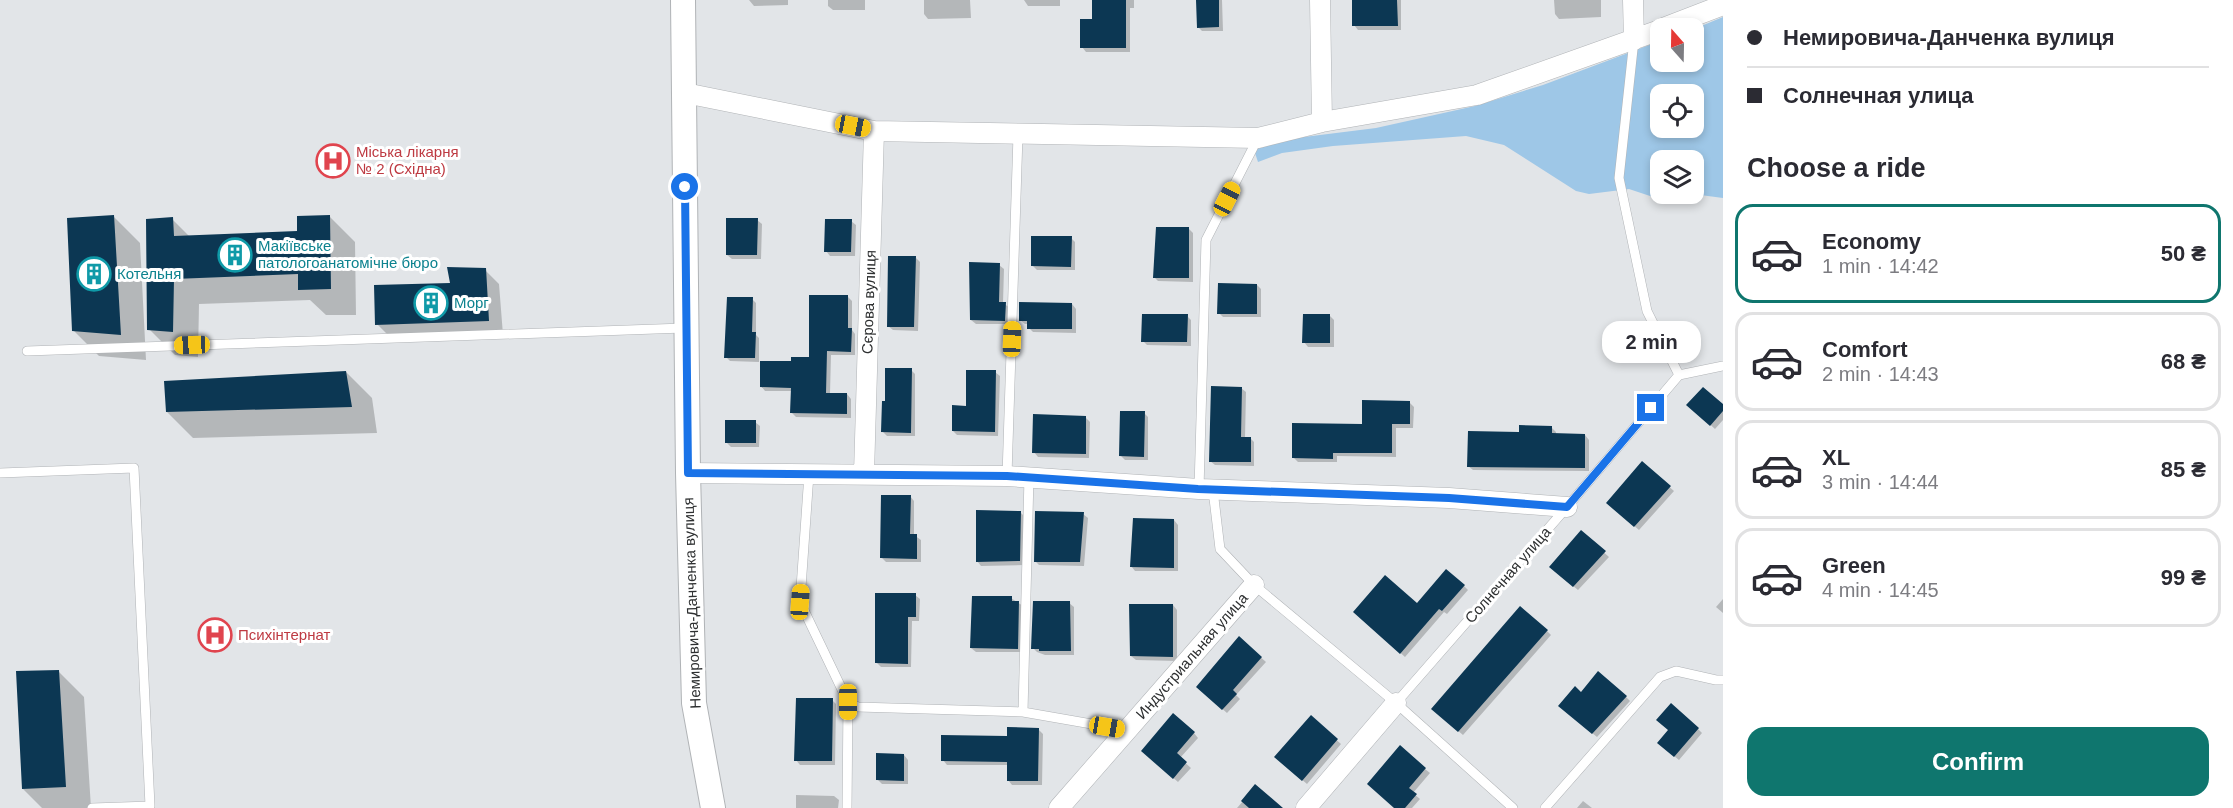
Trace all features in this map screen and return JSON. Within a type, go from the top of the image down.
[{"type":"street","name":"Немировича-Данченка вулиця","points":[[683,0],[688,473],[694,703],[714,808]]},
{"type":"street","points":[[1320,0],[1322,122]]},
{"type":"street","points":[[1633,0],[1634,40]]},
{"type":"street","points":[[1690,18],[1723,5]]},
{"type":"street","points":[[685,93],[874,131],[1258,138],[1322,122],[1477,94],[1650,34]]},
{"type":"street","name":"Сєрова вулиця","points":[[864,474],[874,131]]},
{"type":"street","points":[[688,473],[1007,476],[1206,490],[1449,498],[1567,507]]},
{"type":"street","name":"Индустриальная улица","points":[[1059,808],[1254,585]]},
{"type":"street","name":"Солнечная улица","points":[[1306,808],[1396,703]]},
{"type":"lane","points":[[1634,40],[1619,178],[1647,311],[1678,375],[1723,366]]},
{"type":"lane","points":[[1007,476],[1018,135]]},
{"type":"lane","points":[[1258,138],[1206,240],[1206,490],[1220,549],[1254,585],[1396,703],[1514,808]]},
{"type":"lane","points":[[27,351],[686,328]]},
{"type":"lane","name":"Солнечная улица","points":[[1396,703],[1567,507],[1678,375]]},
{"type":"lane","points":[[0,473],[134,468],[150,806],[92,808]]},
{"type":"lane","points":[[809,474],[800,602],[848,702],[847,808]]},
{"type":"lane","points":[[1023,712],[1029,477]]},
{"type":"lane","points":[[1545,808],[1660,677],[1676,670],[1723,680]]},
{"type":"lane","points":[[848,702],[858,707],[1023,712],[1129,730]]},
{"type":"shaded area","points":[[1723,17],[1723,198],[1704,195],[1704,150],[1650,150],[1650,196],[1629,189],[1589,194],[1576,191],[1504,145],[1466,136],[1333,146],[1282,153],[1258,162],[1254,150],[1288,139],[1376,128],[1475,106],[1543,85],[1650,45],[1650,72],[1704,72],[1704,25]]},
{"type":"building","points":[[1092,0],[1126,0],[1126,48],[1080,48],[1080,19],[1092,19]]},
{"type":"building","points":[[1196,0],[1219,0],[1219,27],[1197,28]]},
{"type":"building","points":[[1352,0],[1397,0],[1398,26],[1352,26]]},
{"type":"building","name":"Котельня","points":[[114,215],[121,335],[72,331],[67,218]]},
{"type":"building","points":[[330,215],[331,289],[298,290],[298,274],[174,279],[173,332],[147,330],[146,219],[173,217],[174,236],[297,231],[297,216]]},
{"type":"building","points":[[726,218],[758,218],[757,255],[726,255]]},
{"type":"building","points":[[825,219],[852,219],[851,252],[824,252]]},
{"type":"building","points":[[1156,227],[1189,227],[1189,278],[1153,278]]},
{"type":"building","points":[[1031,236],[1072,236],[1071,267],[1031,266]]},
{"type":"building","points":[[888,256],[916,256],[914,327],[887,327]]},
{"type":"building","points":[[969,262],[1000,263],[999,302],[1006,302],[1005,321],[970,320]]},
{"type":"building","name":"Морг","points":[[447,267],[486,268],[489,321],[375,325],[374,285],[450,283]]},
{"type":"building","points":[[1218,283],[1257,284],[1257,314],[1217,314]]},
{"type":"building","points":[[809,295],[848,295],[848,328],[852,328],[851,352],[827,351],[826,393],[847,393],[847,414],[790,413],[791,388],[760,387],[760,361],[791,361],[791,357],[809,357]]},
{"type":"building","points":[[727,297],[753,297],[752,332],[756,332],[755,358],[724,358]]},
{"type":"building","points":[[1019,302],[1072,303],[1072,329],[1027,329],[1027,321],[1019,321]]},
{"type":"building","points":[[1142,314],[1188,314],[1187,342],[1141,342]]},
{"type":"building","points":[[1303,314],[1330,314],[1330,343],[1302,343]]},
{"type":"building","points":[[885,368],[912,368],[911,433],[881,432],[882,401],[885,401]]},
{"type":"building","points":[[966,370],[996,370],[995,432],[952,431],[952,405],[966,406]]},
{"type":"building","points":[[346,371],[352,407],[166,412],[164,381]]},
{"type":"building","points":[[1211,386],[1242,387],[1241,437],[1251,437],[1251,462],[1209,462]]},
{"type":"building","points":[[1703,387],[1723,404],[1723,411],[1710,426],[1686,405]]},
{"type":"building","points":[[1362,400],[1410,401],[1410,424],[1392,424],[1392,453],[1333,453],[1333,459],[1292,458],[1292,423],[1362,424]]},
{"type":"building","points":[[1120,411],[1145,411],[1144,457],[1119,456]]},
{"type":"building","points":[[1033,414],[1086,416],[1086,454],[1032,453]]},
{"type":"building","points":[[725,420],[756,420],[756,443],[725,443]]},
{"type":"building","points":[[1519,425],[1552,426],[1552,433],[1585,434],[1585,468],[1467,467],[1468,431],[1519,432]]},
{"type":"building","points":[[1642,461],[1671,486],[1634,527],[1606,503]]},
{"type":"building","points":[[881,495],[911,495],[910,534],[917,534],[917,559],[880,558]]},
{"type":"building","points":[[976,510],[1021,511],[1020,561],[976,562]]},
{"type":"building","points":[[1035,511],[1084,512],[1080,562],[1034,562]]},
{"type":"building","points":[[1133,518],[1174,519],[1174,568],[1130,567]]},
{"type":"building","points":[[1581,530],[1606,551],[1573,587],[1549,567]]},
{"type":"building","points":[[1446,569],[1465,585],[1442,611],[1439,609],[1400,654],[1353,612],[1385,575],[1417,603]]},
{"type":"building","points":[[875,593],[916,593],[916,617],[908,617],[908,664],[875,663]]},
{"type":"building","points":[[972,596],[1012,596],[1012,601],[1019,601],[1018,649],[970,648]]},
{"type":"building","points":[[1033,601],[1070,601],[1071,651],[1031,649]]},
{"type":"building","points":[[1129,604],[1173,604],[1173,657],[1130,656]]},
{"type":"building","points":[[1520,606],[1548,630],[1458,732],[1431,709]]},
{"type":"building","points":[[1239,636],[1262,657],[1233,690],[1237,694],[1222,710],[1196,687]]},
{"type":"building","points":[[59,670],[66,787],[22,789],[16,671]]},
{"type":"building","points":[[1598,671],[1627,696],[1592,734],[1558,706],[1575,686],[1581,692]]},
{"type":"building","points":[[796,698],[833,698],[832,761],[794,761]]},
{"type":"building","points":[[1671,703],[1699,728],[1674,757],[1657,743],[1668,730],[1656,720]]},
{"type":"building","points":[[1173,713],[1195,732],[1177,753],[1187,762],[1173,779],[1141,751]]},
{"type":"building","points":[[1311,715],[1338,739],[1302,781],[1274,757]]},
{"type":"building","points":[[1007,727],[1039,728],[1038,781],[1007,781],[1007,762],[941,761],[941,735],[1007,736]]},
{"type":"building","points":[[1400,745],[1426,768],[1409,788],[1417,794],[1405,808],[1394,808],[1367,784]]},
{"type":"building","points":[[876,753],[904,754],[904,781],[876,780]]},
{"type":"building","points":[[1255,784],[1283,808],[1249,808],[1241,801]]},
{"type":"place","name":"Міська лікарня № 2 (Східна)","points":[[333,161]]},
{"type":"place","name":"Макіївське патологоанатомічне бюро","points":[[235,255]]},
{"type":"place","name":"Котельня","points":[[94,274]]},
{"type":"place","name":"Морг","points":[[431,303]]},
{"type":"place","name":"Психінтернат","points":[[215,635]]},
{"type":"route","points":[[685,187],[688,473],[1007,476],[1198,489],[1449,498],[1567,507],[1651,408]]}]
